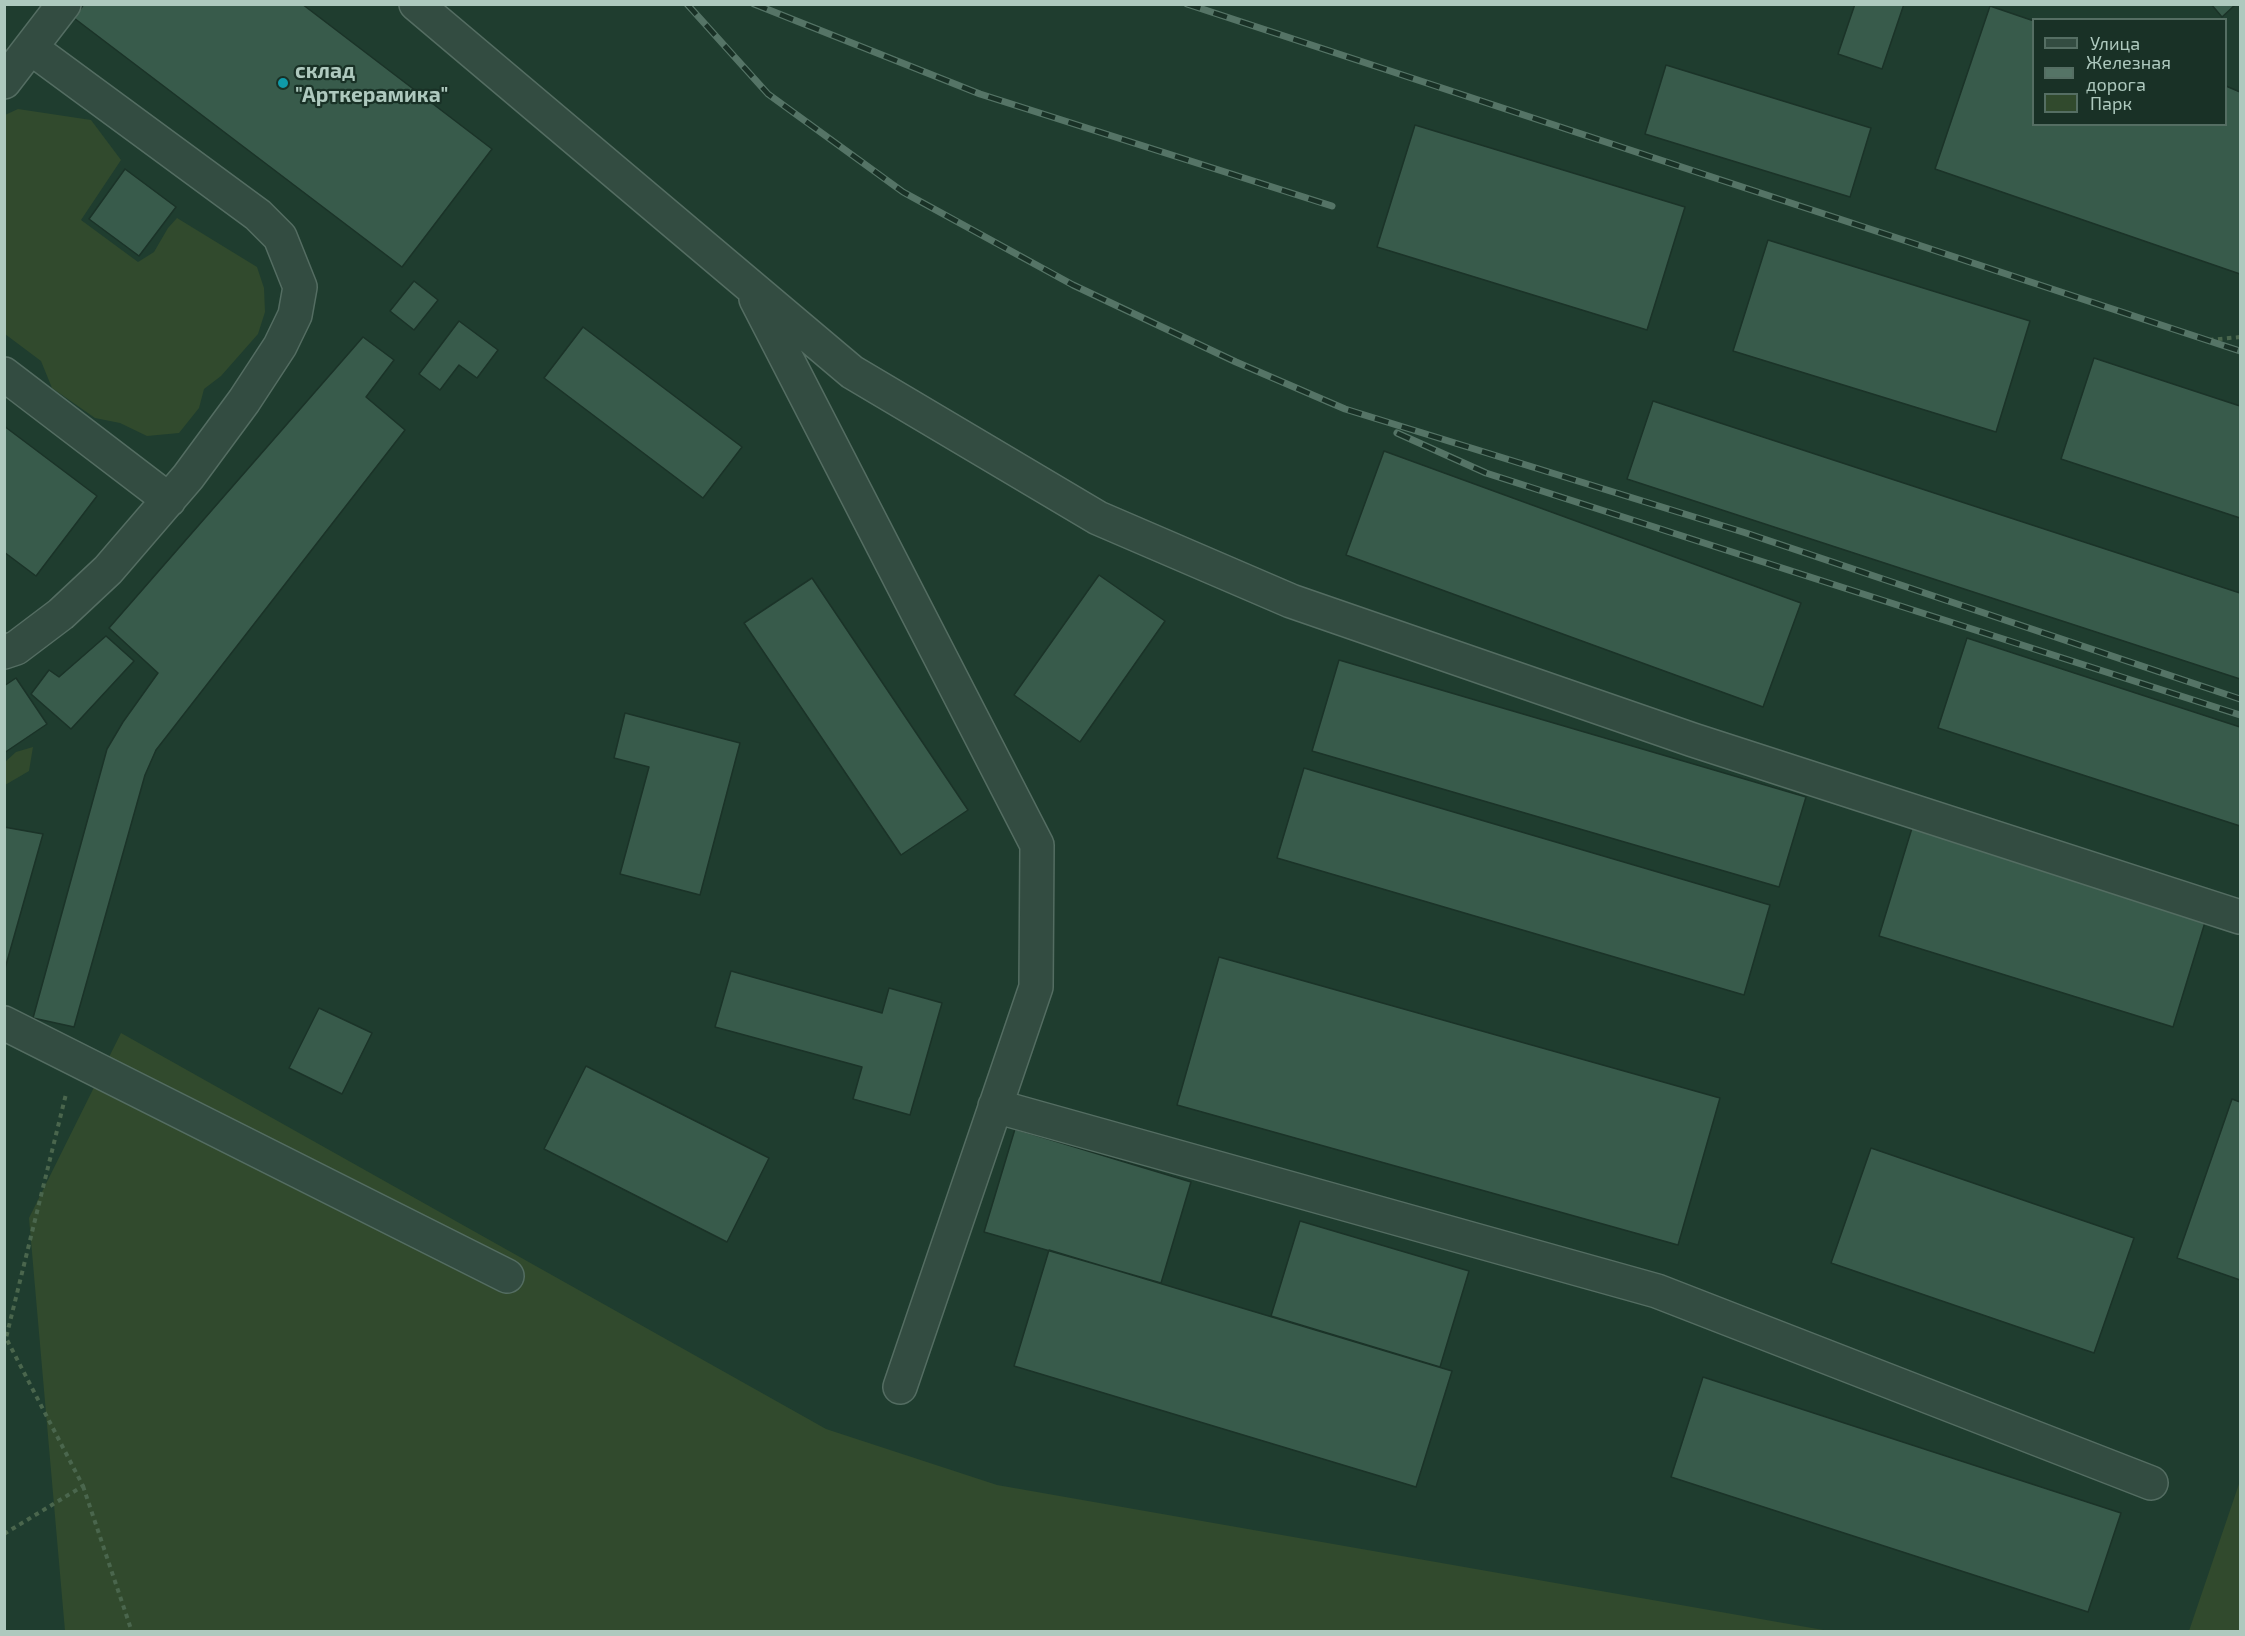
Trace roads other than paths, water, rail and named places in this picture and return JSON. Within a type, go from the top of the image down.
[{"type":"lane","points":[[4,82],[64,4]]},
{"type":"lane","points":[[416,4],[852,372],[1098,518],[1292,601],[1693,740],[2241,917]]},
{"type":"lane","points":[[4,652],[16,648],[61,614],[108,570],[169,500],[244,401],[280,346],[295,315],[300,287],[280,237],[258,215],[31,48]]},
{"type":"lane","points":[[750,287],[1037,845],[1036,987],[900,1387]]},
{"type":"lane","points":[[4,374],[169,500]]},
{"type":"lane","points":[[4,1023],[507,1276]]},
{"type":"lane","points":[[995,1106],[1657,1291],[2151,1483]]},
{"type":"railway","points":[[687,4],[768,94],[903,192],[1073,285],[1236,362],[1345,409],[1746,533],[2240,699]]},
{"type":"railway","points":[[754,4],[980,94],[1332,206]]},
{"type":"railway","points":[[1187,4],[2240,351]]},
{"type":"railway","points":[[1397,433],[1486,473],[2240,715]]},
{"type":"place","name":"склад \"Арткерамика\"","points":[[283,83]]}]
